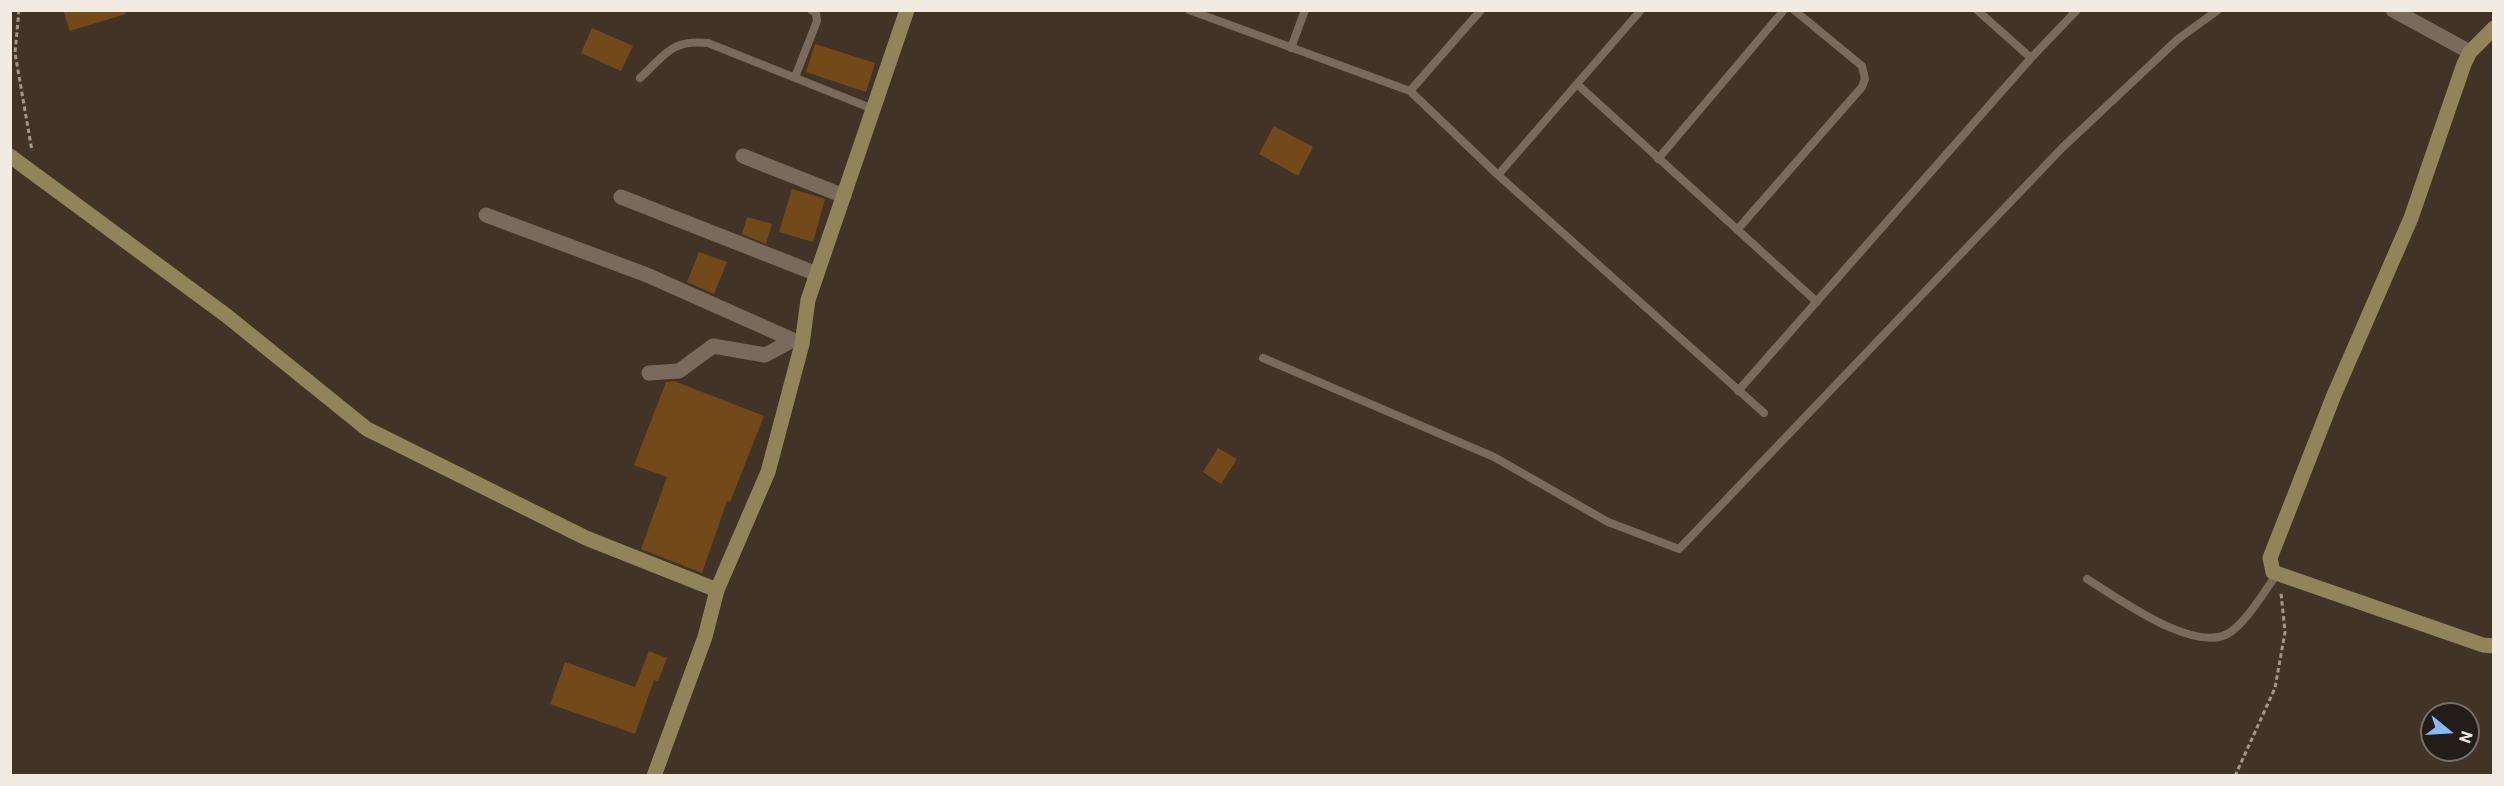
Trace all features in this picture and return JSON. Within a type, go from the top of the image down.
[{"type":"street","points":[[654,776],[705,637],[717,590],[768,472],[808,300],[907,10]]},
{"type":"street","points":[[2393,10],[2470,52]]},
{"type":"street","points":[[2493,28],[2470,52],[2411,218],[2272,548],[2270,566],[2273,572],[2483,645],[2493,646]]},
{"type":"street","points":[[10,156],[227,316],[367,429],[586,538],[717,590]]},
{"type":"street","points":[[743,156],[844,195]]},
{"type":"street","points":[[621,197],[817,274]]},
{"type":"street","points":[[486,214],[647,275],[797,342]]},
{"type":"street","points":[[650,373],[679,371],[713,346],[765,355],[797,342]]},
{"type":"lane","points":[[795,77],[817,21],[816,13],[811,10]]},
{"type":"lane","points":[[1189,10],[1410,91],[1498,175],[1764,413]]},
{"type":"lane","points":[[1291,48],[1305,10]]},
{"type":"lane","points":[[1410,91],[1481,10]]},
{"type":"lane","points":[[1498,175],[1641,10]]},
{"type":"lane","points":[[1658,159],[1784,10]]},
{"type":"lane","points":[[1737,230],[1862,87],[1865,79],[1862,66],[1794,10]]},
{"type":"lane","points":[[1977,10],[2031,58]]},
{"type":"lane","points":[[1738,391],[2031,58],[2077,10]]},
{"type":"lane","points":[[1263,358],[1494,457],[1608,522],[1679,549],[2062,148],[2178,39],[2218,10]]},
{"type":"lane","points":[[640,78],[675,46],[689,41],[708,44],[873,109]]},
{"type":"lane","points":[[1578,85],[1817,302]]},
{"type":"lane","points":[[2087,579],[2166,627],[2187,634],[2217,637],[2234,630],[2278,573]]},
{"type":"path","points":[[19,10],[15,53],[36,174]]},
{"type":"path","points":[[2235,776],[2275,688],[2285,632],[2278,573]]},
{"type":"building","points":[[63,10],[125,10],[126,14],[70,31]]},
{"type":"building","points":[[592,28],[633,46],[621,71],[581,53]]},
{"type":"building","points":[[815,44],[875,63],[866,92],[806,72]]},
{"type":"building","points":[[1274,126],[1313,147],[1298,176],[1259,154]]},
{"type":"building","points":[[792,189],[825,199],[813,242],[779,232]]},
{"type":"building","points":[[747,217],[772,224],[766,244],[742,234]]},
{"type":"building","points":[[699,252],[727,262],[714,294],[687,282]]},
{"type":"building","points":[[674,381],[764,416],[730,502],[727,501],[702,573],[641,549],[667,477],[634,465],[666,382]]},
{"type":"building","points":[[1218,448],[1237,459],[1221,484],[1203,472]]},
{"type":"building","points":[[649,651],[667,658],[658,681],[654,680],[635,734],[550,704],[565,662],[635,687]]}]
